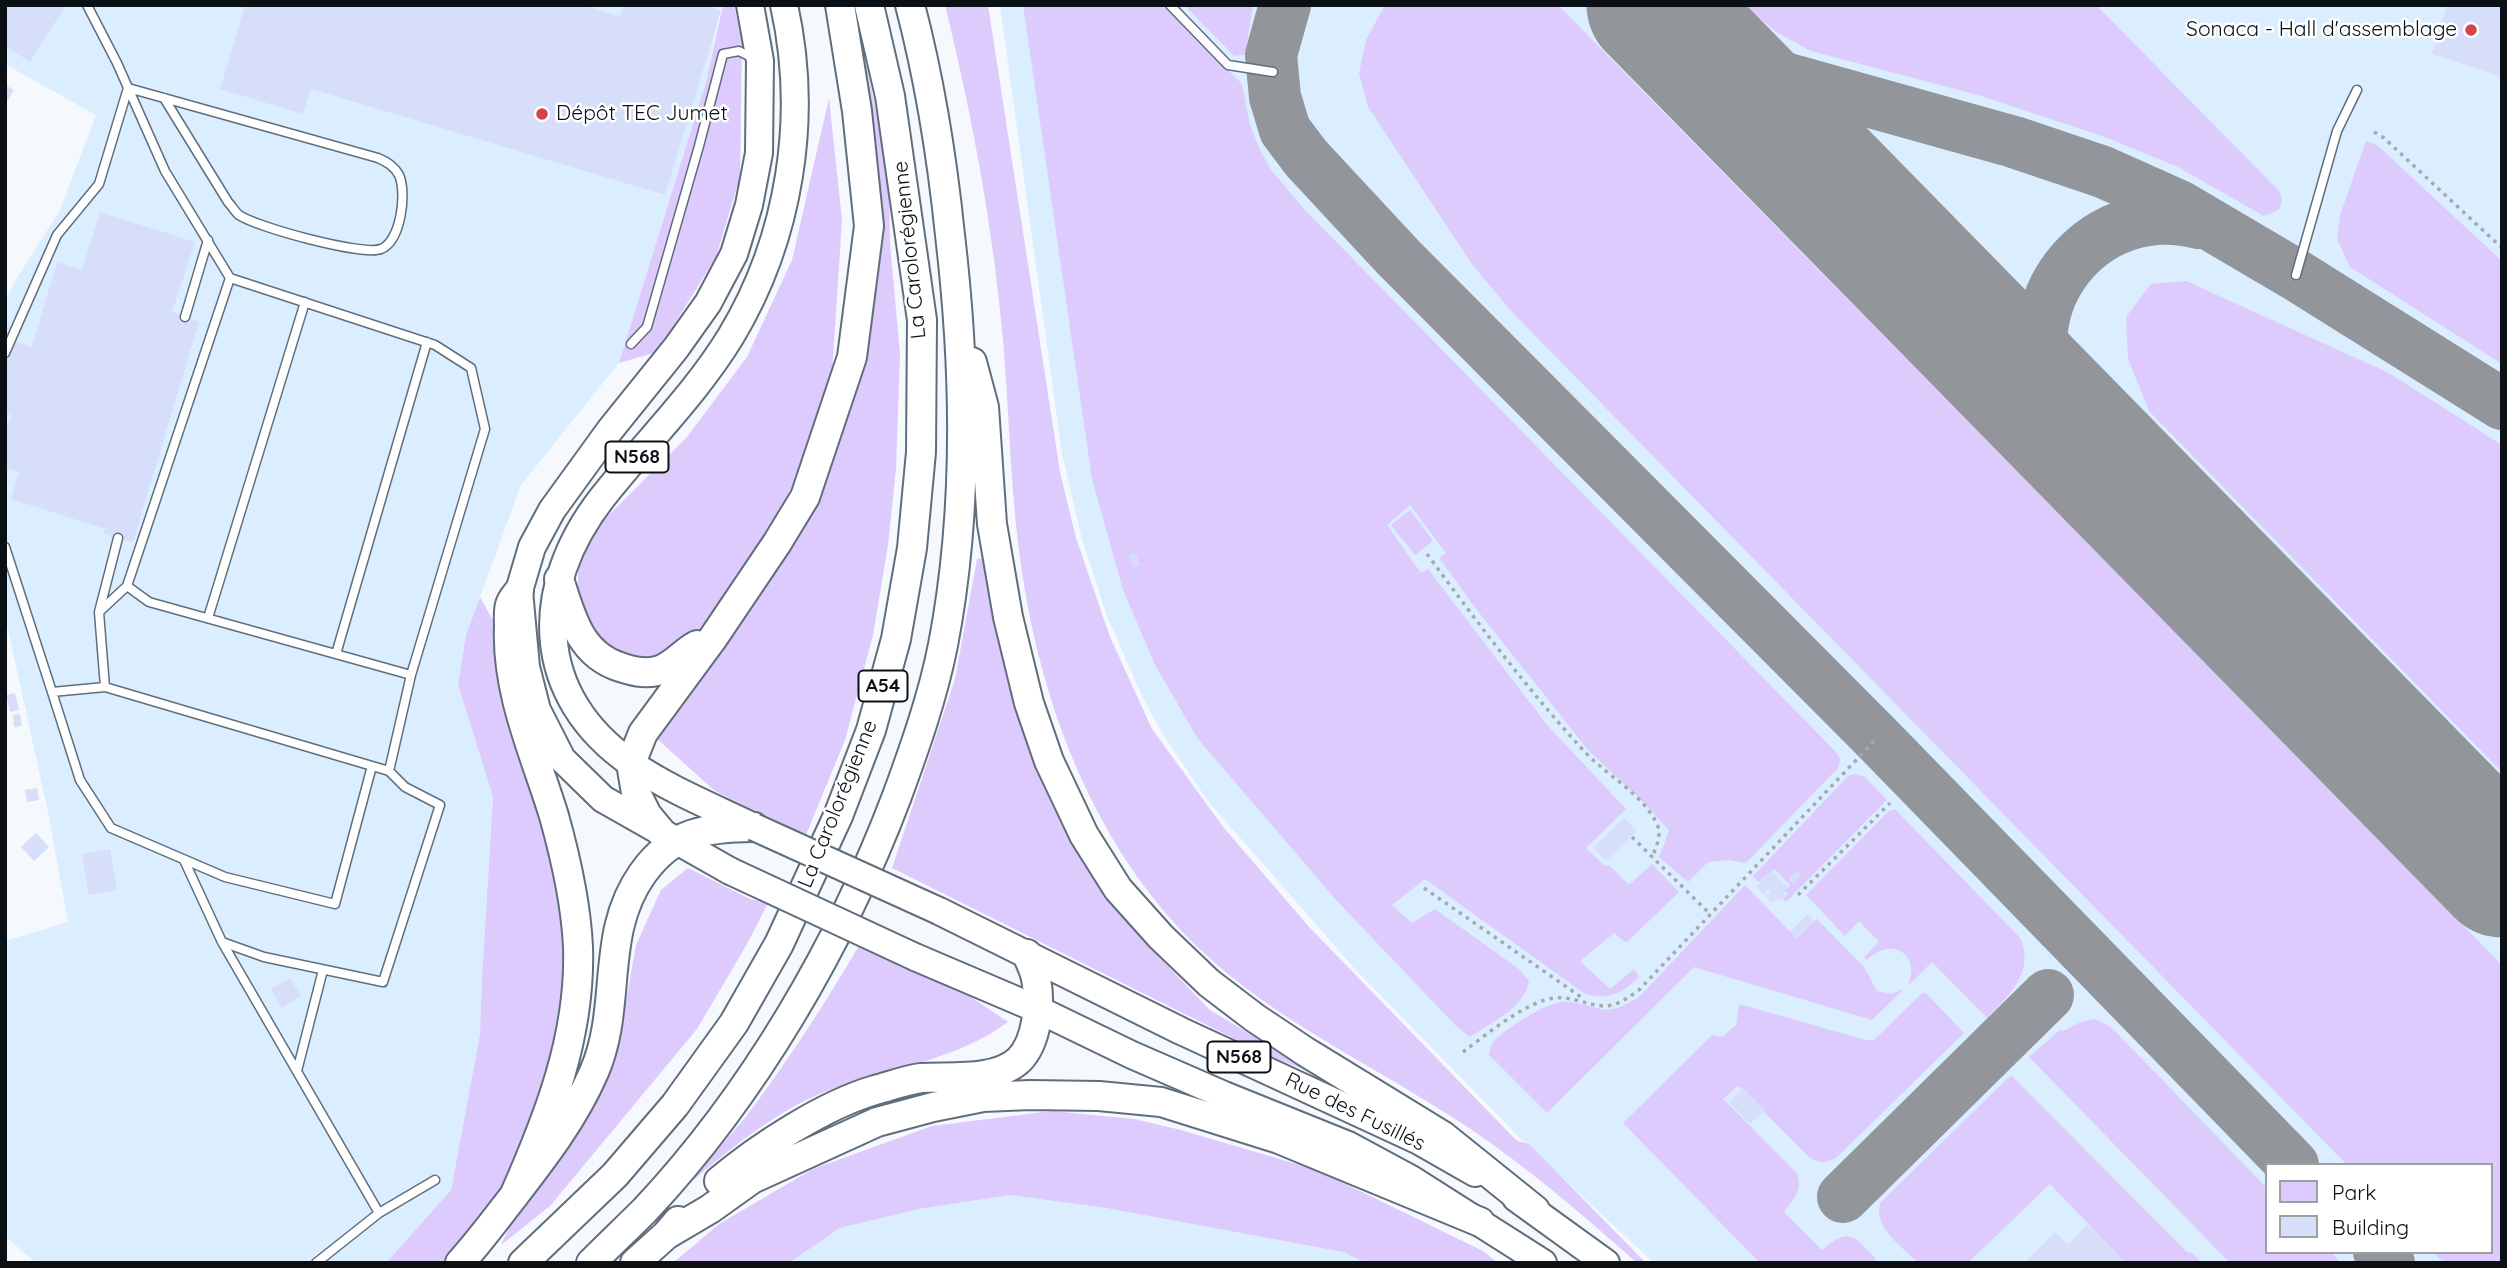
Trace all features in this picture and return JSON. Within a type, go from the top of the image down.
[{"type":"highway","name":"N568","points":[[750,5],[777,58],[795,130],[788,189],[774,238],[759,282],[732,335],[702,379],[601,499],[574,541],[559,579],[553,613],[554,653],[565,689],[582,717],[605,743],[661,782],[754,827]]},
{"type":"highway","name":"N568","points":[[669,837],[603,799],[562,759],[537,710],[526,667],[519,591],[532,547],[552,510],[700,314],[734,254],[759,153],[784,5]]},
{"type":"highway","points":[[669,837],[648,815],[636,793],[631,763],[643,733],[713,638],[805,497],[852,357],[869,226],[857,111],[840,5]]},
{"type":"highway","name":"La Carolorégienne","points":[[523,1263],[615,1175],[674,1105],[734,1023],[784,932],[838,816],[872,730],[896,639],[912,548],[921,452],[922,320],[890,96],[869,5]]},
{"type":"highway","name":"La Carolorégienne","points":[[591,1263],[646,1208],[712,1130],[770,1047],[823,961],[882,836],[917,741],[943,647],[955,564],[964,449],[960,316],[942,163],[930,92],[910,5]]},
{"type":"highway","points":[[960,316],[984,407],[992,524],[1008,617],[1030,703],[1049,761],[1084,835],[1118,889],[1161,937],[1209,983],[1306,1052],[1443,1136],[1535,1210]]},
{"type":"highway","points":[[559,579],[575,630],[588,648],[606,663],[636,672],[657,670],[673,663],[693,647],[713,638]]},
{"type":"highway","points":[[514,1196],[542,1133],[566,1058],[576,1000],[578,947],[572,883],[554,816],[517,706],[508,642],[510,605],[519,591]]},
{"type":"highway","points":[[460,1263],[549,1152],[579,1103],[595,1069],[608,1020],[620,917],[634,885],[669,837],[714,827],[754,827]]},
{"type":"highway","name":"Rue des Fusillés","points":[[754,827],[939,911],[1181,1031],[1419,1141],[1535,1210],[1606,1263]]},
{"type":"highway","name":"Rue des Fusillés","points":[[669,837],[730,871],[915,957],[1037,1009],[1155,1065],[1348,1145],[1411,1179],[1542,1263]]},
{"type":"highway","points":[[635,1263],[666,1235],[697,1199],[727,1174],[783,1135],[833,1107],[872,1091],[918,1079],[978,1075],[1007,1068],[1018,1061],[1033,1036],[1037,1009],[1036,979],[1027,954]]},
{"type":"highway","points":[[666,1235],[710,1209],[752,1179],[877,1122],[983,1097],[1030,1095],[1099,1096],[1161,1102],[1279,1139],[1480,1222]]},
{"type":"lane","points":[[86,5],[128,88],[165,171],[230,278],[427,342],[471,368],[485,429],[411,675],[389,771]]},
{"type":"lane","points":[[1170,5],[1228,65],[1273,72]]},
{"type":"lane","points":[[631,344],[647,327],[723,54],[739,51],[777,58]]},
{"type":"lane","points":[[128,88],[164,98],[379,158],[390,164],[400,177],[403,201],[398,228],[389,244],[379,250],[317,242],[254,222],[239,214],[228,202],[164,98]]},
{"type":"lane","points":[[5,353],[57,234],[99,184],[128,88]]},
{"type":"lane","points":[[2296,275],[2337,131],[2357,90]]},
{"type":"lane","points":[[185,317],[208,240]]},
{"type":"lane","points":[[99,612],[127,586],[230,278]]},
{"type":"lane","points":[[208,618],[305,302]]},
{"type":"lane","points":[[336,654],[427,342]]},
{"type":"lane","points":[[105,687],[99,612],[118,538]]},
{"type":"lane","points":[[5,547],[80,780],[111,828],[225,877],[335,904],[372,766]]},
{"type":"lane","points":[[127,586],[149,602],[411,675]]},
{"type":"lane","points":[[51,692],[105,687],[389,771],[405,787],[440,805],[383,982],[264,957],[222,942]]},
{"type":"lane","points":[[184,860],[222,942],[379,1213]]},
{"type":"lane","points":[[297,1071],[323,970]]},
{"type":"lane","points":[[316,1263],[379,1213],[435,1180]]},
{"type":"path","points":[[2374,132],[2384,138],[2502,247]]},
{"type":"path","points":[[1427,554],[1515,673],[1586,754],[1637,799],[1656,822],[1660,834],[1652,858]]},
{"type":"path","points":[[1463,1052],[1506,1021],[1546,1000],[1571,998],[1603,1006],[1622,1002],[1637,991],[1877,738]]},
{"type":"path","points":[[1798,895],[1891,803]]},
{"type":"path","points":[[1632,838],[1709,913]]},
{"type":"path","points":[[1424,888],[1588,1001]]},
{"type":"shaded area","points":[[5,5],[721,5],[706,82],[619,363],[521,485],[466,635],[458,685],[493,797],[480,1034],[451,1190],[386,1263],[36,1263],[5,1236],[5,941],[68,922],[48,812],[5,616],[5,301],[60,210],[96,115],[5,64]]},
{"type":"shaded area","points":[[1000,5],[2502,5],[2502,1263],[1654,1263],[1521,1139],[1355,969],[1208,801],[1164,736],[1143,698],[1107,616],[1082,539],[1062,454]]},
{"type":"shaded area","points":[[1010,1195],[1106,1208],[1343,1252],[1366,1263],[789,1263],[840,1228],[919,1209]]},
{"type":"green space","points":[[723,5],[734,5],[742,43],[740,177],[716,257],[657,352],[619,363],[706,82]]},
{"type":"green space","points":[[945,5],[988,5],[1060,472],[1076,538],[1110,637],[1152,729],[1224,828],[1310,928],[1517,1141],[1529,1144],[1646,1263],[1637,1263],[1515,1161],[1463,1124],[1287,1017],[1231,977],[1168,916],[1107,829],[1062,732],[1033,630],[1015,519],[1003,340],[994,255],[973,130]]},
{"type":"green space","points":[[1023,5],[1164,5],[1242,84],[1250,125],[1260,150],[1271,170],[1305,210],[1836,752],[1840,759],[1838,768],[1746,863],[1728,860],[1708,862],[1688,882],[1659,857],[1669,830],[1588,750],[1439,558],[1446,553],[1410,505],[1387,525],[1421,573],[1428,569],[1547,725],[1626,809],[1586,848],[1605,866],[1609,865],[1629,885],[1652,864],[1679,892],[1626,943],[1614,933],[1580,961],[1610,989],[1634,969],[1639,977],[1626,988],[1608,996],[1585,994],[1425,879],[1392,905],[1412,923],[1435,909],[1519,969],[1529,981],[1526,991],[1514,1007],[1470,1037],[1456,1026],[1337,901],[1198,739],[1155,665],[1123,590],[1092,479]]},
{"type":"green space","points":[[1184,5],[1253,5],[1245,55],[1234,56]]},
{"type":"green space","points":[[1385,5],[1558,5],[2502,965],[2502,1263],[2444,1263],[2435,1254],[2493,1254],[2493,1163],[2345,1163],[1511,311],[1472,264],[1368,107],[1359,73],[1366,40]]},
{"type":"green space","points":[[1747,5],[2096,5],[2280,192],[2282,200],[2279,210],[2264,216],[2178,167],[2105,137],[1978,95],[1811,51],[1778,33],[1751,12]]},
{"type":"green space","points":[[864,52],[889,180],[890,243],[900,354],[896,469],[888,545],[873,635],[845,740],[806,835],[715,791],[656,738],[767,584],[804,522],[835,453],[854,388],[876,163]]},
{"type":"green space","points":[[829,98],[842,220],[832,372],[792,486],[716,633],[640,660],[613,655],[594,635],[577,605],[579,545],[687,437],[747,357],[792,260]]},
{"type":"green space","points":[[2366,141],[2377,145],[2502,261],[2502,364],[2350,267],[2337,239],[2340,215]]},
{"type":"green space","points":[[2186,281],[2389,373],[2502,445],[2502,772],[2149,411],[2128,359],[2126,317],[2151,284]]},
{"type":"green space","points":[[1410,510],[1433,541],[1415,555],[1391,525]]},
{"type":"green space","points":[[985,558],[1018,705],[1047,791],[1095,879],[1155,953],[1210,1010],[1316,1074],[1269,1056],[892,868],[955,679],[977,559]]},
{"type":"green space","points":[[480,597],[497,628],[569,872],[583,1006],[523,1175],[459,1263],[386,1263],[451,1190],[480,1034],[493,797],[458,685],[466,635]]},
{"type":"green space","points":[[1854,774],[1865,777],[1887,800],[1786,902],[1783,899],[1788,894],[1785,891],[1790,885],[1774,869],[1758,882],[1753,876],[1848,776]]},
{"type":"green space","points":[[1895,809],[2021,939],[2024,951],[2022,973],[2011,992],[1987,1018],[1932,962],[1908,986],[1910,965],[1901,952],[1885,949],[1867,960],[1864,957],[1879,942],[1859,921],[1845,936],[1806,895],[1889,811]]},
{"type":"green space","points":[[688,868],[750,899],[768,903],[697,1029],[550,1206],[501,1245],[521,1203],[594,1097],[621,1030],[636,945],[661,890]]},
{"type":"green space","points":[[1745,885],[1796,938],[1817,919],[1864,967],[1877,991],[1891,994],[1904,989],[1872,1020],[1694,967],[1547,1113],[1489,1055],[1493,1043],[1501,1035],[1527,1017],[1555,1003],[1574,1003],[1607,1010],[1627,1004],[1640,996]]},
{"type":"green space","points":[[860,944],[968,995],[1008,1022],[989,1035],[947,1054],[814,1096],[774,1118],[737,1144],[684,1188],[760,1098],[805,1033]]},
{"type":"green space","points":[[1922,993],[1926,993],[1964,1033],[1836,1158],[1822,1162],[1809,1157],[1738,1086],[1723,1099],[1797,1173],[1798,1190],[1784,1212],[1822,1250],[1839,1238],[1851,1237],[1876,1259],[1872,1263],[1760,1263],[1623,1123],[1712,1035],[1722,1037],[1736,1025],[1739,1004],[1874,1040]]},
{"type":"green space","points":[[2094,1019],[2111,1027],[2266,1187],[2266,1254],[2333,1254],[2341,1263],[2230,1263],[2029,1057],[2060,1030]]},
{"type":"green space","points":[[2011,1075],[2187,1252],[2192,1253],[2202,1263],[2126,1263],[2050,1184],[1968,1263],[1918,1263],[1897,1243],[1881,1221],[1880,1203]]},
{"type":"green space","points":[[1052,1111],[1134,1119],[1317,1170],[1483,1251],[1498,1263],[1366,1263],[1343,1252],[1106,1208],[1010,1195],[919,1209],[840,1228],[789,1263],[673,1263],[719,1224],[813,1169],[932,1126]]},
{"type":"building","points":[[5,5],[66,5],[30,62],[5,46]]},
{"type":"building","name":"Dépôt TEC Jumet","points":[[245,5],[582,5],[620,17],[624,5],[704,5],[721,11],[665,195],[311,89],[303,114],[220,89]]},
{"type":"building","name":"Sonaca - Hall d'assemblage","points":[[2447,5],[2502,5],[2502,77],[2432,54]]},
{"type":"building","points":[[5,85],[14,90],[5,105]]},
{"type":"building","points":[[100,212],[195,242],[172,312],[199,322],[133,542],[103,534],[105,529],[11,499],[19,472],[5,468],[5,434],[11,415],[5,413],[5,364],[12,341],[32,347],[57,262],[82,270]]},
{"type":"building","points":[[1136,553],[1140,565],[1134,568],[1129,555]]},
{"type":"building","points":[[15,693],[19,710],[10,712],[6,695]]},
{"type":"building","points":[[20,714],[22,726],[14,727],[13,715]]},
{"type":"building","points":[[37,788],[39,800],[27,802],[25,790]]},
{"type":"building","points":[[1624,818],[1637,831],[1606,861],[1593,848]]},
{"type":"building","points":[[36,833],[49,847],[34,861],[21,847]]},
{"type":"building","points":[[110,849],[117,890],[89,895],[82,854]]},
{"type":"building","points":[[1772,871],[1788,888],[1783,893],[1786,896],[1772,903],[1765,896],[1771,891],[1769,889],[1763,894],[1756,886]]},
{"type":"building","points":[[1797,871],[1801,876],[1793,883],[1789,879]]},
{"type":"building","points":[[1808,914],[1814,921],[1796,937],[1790,932]]},
{"type":"building","points":[[290,978],[301,996],[282,1008],[271,989]]},
{"type":"building","points":[[1743,1088],[1765,1110],[1750,1124],[1729,1102]]},
{"type":"building","points":[[2088,1224],[2126,1263],[2024,1263],[2055,1232],[2068,1245]]},
{"type":"taxiway","points":[[1285,5],[1271,55],[1275,97],[1285,130],[1306,158],[1398,257],[1877,738],[2291,1163]]},
{"type":"taxiway","points":[[1655,5],[1713,58],[2014,142],[2103,172],[2179,206],[2296,275],[2502,404]]},
{"type":"taxiway","points":[[2106,466],[2066,421],[2049,390],[2041,354],[2044,319],[2055,288],[2073,260],[2098,239],[2128,224],[2162,219],[2199,223]]},
{"type":"taxiway","points":[[1843,1197],[2048,995]]},
{"type":"taxiway","points":[[2381,1254],[2389,1263]]},
{"type":"runway","points":[[1653,5],[2502,871]]},
{"type":"place","name":"Sonaca - Hall d'assemblage","points":[[2471,30]]},
{"type":"place","name":"Dépôt TEC Jumet","points":[[542,114]]}]
